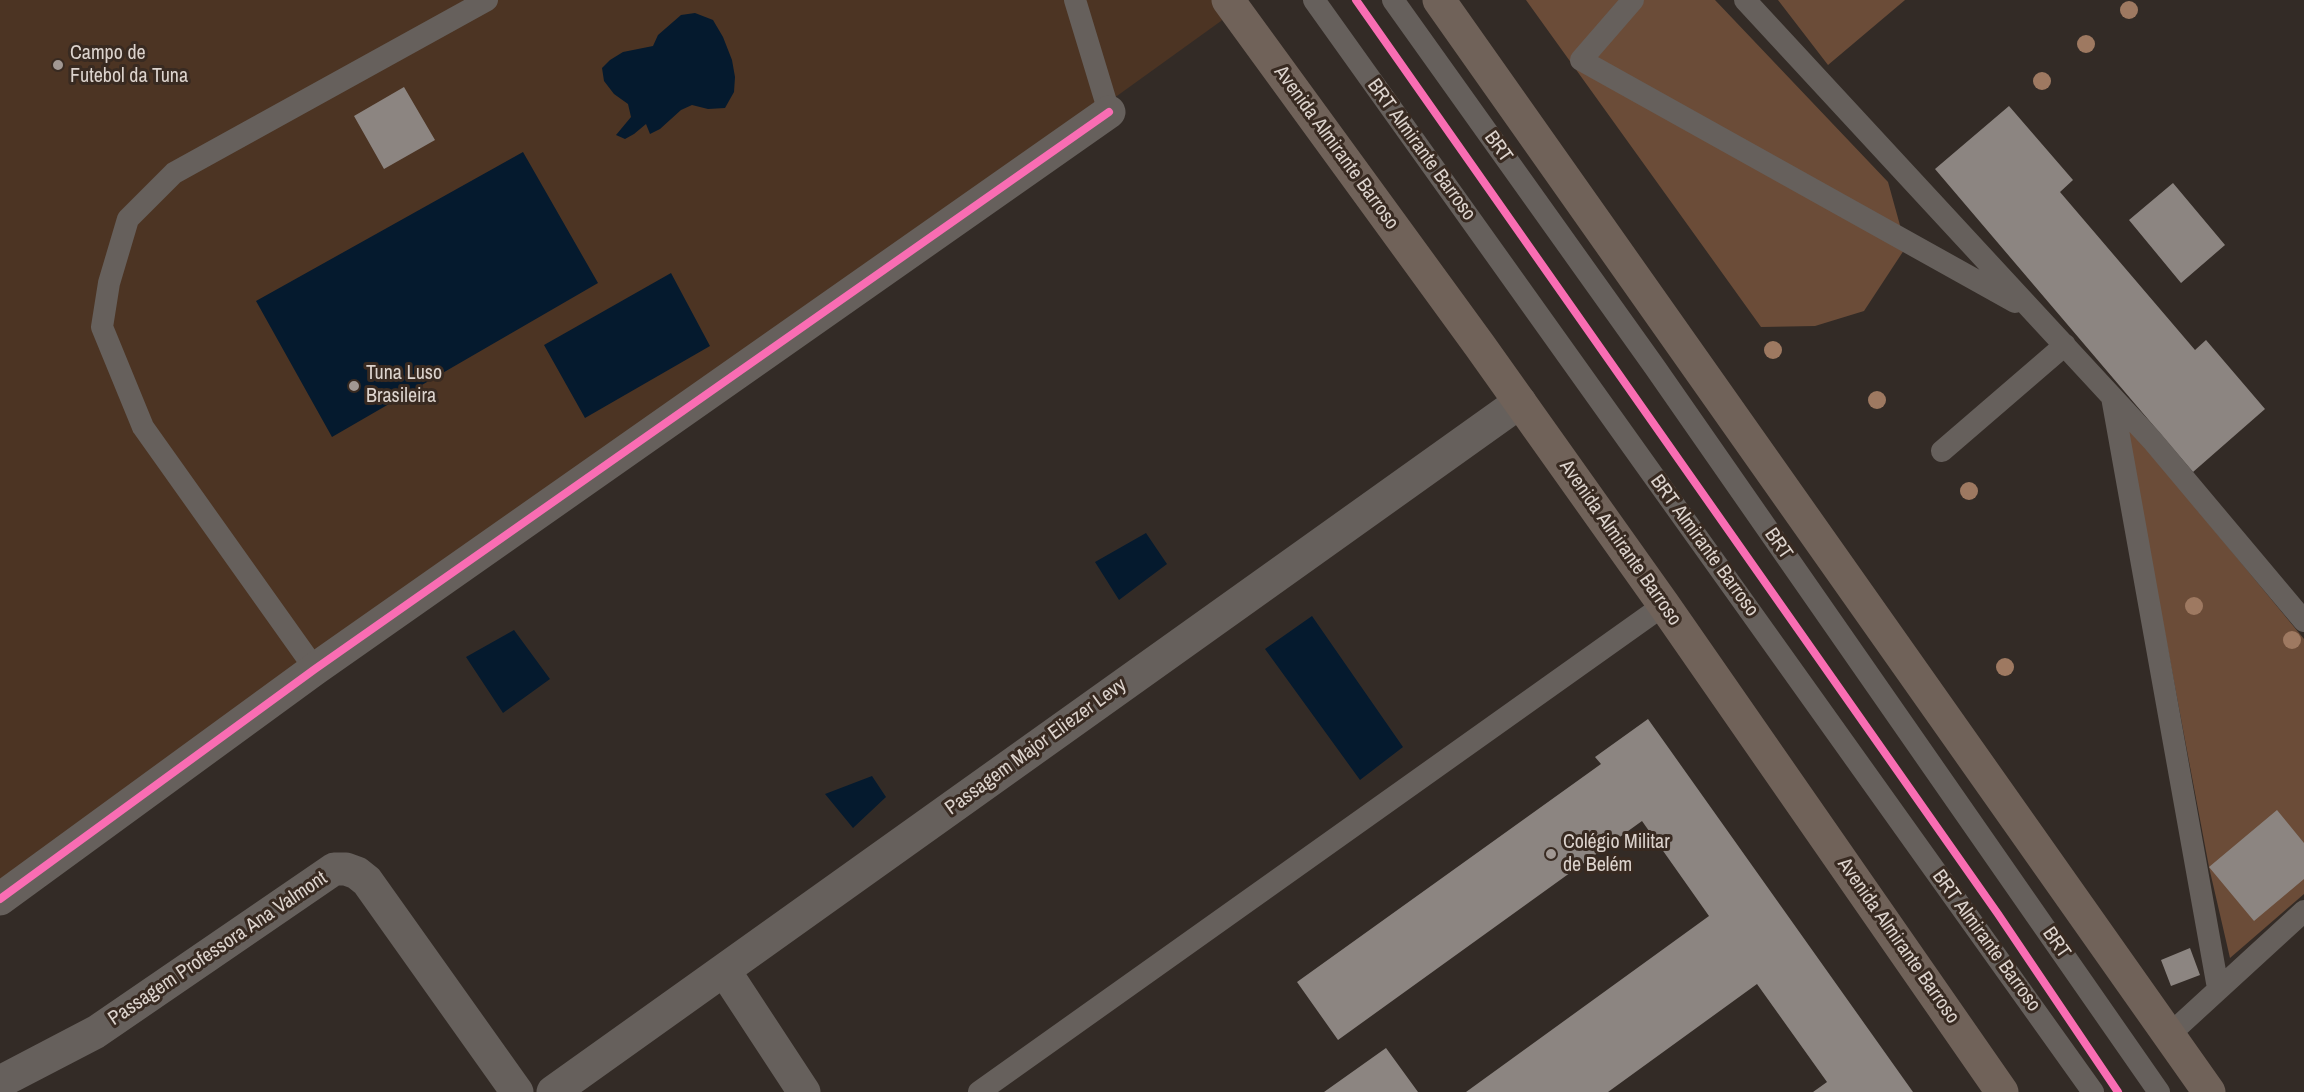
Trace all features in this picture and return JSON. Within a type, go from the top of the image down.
[{"type":"highway","points":[[1439,0],[2209,1092]]},
{"type":"highway","name":"Avenida Almirante Barroso","points":[[1227,2],[1520,402],[2002,1092]]},
{"type":"street","points":[[0,899],[315,669],[1109,112]]},
{"type":"street","name":"Passagem Major Eliezer Levy","points":[[553,1092],[1520,402]]},
{"type":"street","name":"Passagem Professora Ana Valmont","points":[[0,1082],[96,1032],[334,869],[346,869],[357,873],[367,881],[517,1092]]},
{"type":"street","points":[[724,970],[804,1092]]},
{"type":"lane","points":[[315,669],[143,427],[102,327],[109,283],[128,219],[174,173],[487,0]]},
{"type":"lane","points":[[1075,0],[1109,112]]},
{"type":"lane","name":"BRT Almirante Barroso","points":[[1314,0],[2093,1092]]},
{"type":"lane","name":"BRT","points":[[1393,0],[1654,366],[2159,1092]]},
{"type":"lane","points":[[1633,0],[1581,60],[2032,311]]},
{"type":"lane","points":[[1745,0],[2151,440],[2304,621]]},
{"type":"lane","points":[[1942,451],[2065,345]]},
{"type":"lane","points":[[2112,397],[2218,988]]},
{"type":"lane","points":[[979,1092],[1664,605]]},
{"type":"lane","points":[[2170,1034],[2304,911]]},
{"type":"shaded area","name":"Tuna Luso Brasileira","points":[[0,0],[1228,0],[1233,7],[1221,21],[0,898]]},
{"type":"shaded area","points":[[1526,0],[1715,0],[1888,182],[1906,247],[1864,311],[1815,326],[1761,327]]},
{"type":"shaded area","points":[[1778,0],[1905,0],[1828,65]]},
{"type":"shaded area","points":[[2125,422],[2304,639],[2304,894],[2230,958],[2209,867]]},
{"type":"water","points":[[695,13],[713,20],[732,60],[735,77],[734,92],[725,108],[708,109],[692,105],[681,110],[660,129],[650,134],[646,124],[625,139],[616,135],[631,117],[628,104],[614,94],[604,81],[602,68],[623,52],[653,46],[658,35],[681,15]]},
{"type":"water","points":[[523,152],[598,283],[332,437],[256,301]]},
{"type":"water","points":[[671,273],[710,346],[585,418],[544,345]]},
{"type":"water","points":[[1146,533],[1167,564],[1119,600],[1095,562]]},
{"type":"water","points":[[1312,616],[1403,747],[1360,780],[1265,649]]},
{"type":"water","points":[[514,630],[550,679],[503,713],[466,657]]},
{"type":"water","points":[[872,776],[886,797],[853,828],[825,794]]},
{"type":"building","points":[[404,87],[435,140],[384,169],[354,116]]},
{"type":"building","points":[[2009,106],[2073,180],[2060,192],[2195,350],[2206,340],[2265,409],[2193,472],[1935,169]]},
{"type":"building","points":[[2173,183],[2225,245],[2181,283],[2129,220]]},
{"type":"building","points":[[1648,719],[1913,1092],[1813,1092],[1827,1082],[1757,984],[1608,1092],[1466,1092],[1709,916],[1642,821],[1338,1040],[1297,982],[1601,764],[1595,757]]},
{"type":"building","points":[[2277,810],[2304,843],[2304,879],[2254,921],[2209,867]]},
{"type":"building","points":[[2190,948],[2200,975],[2171,986],[2161,960]]},
{"type":"building","points":[[1386,1048],[1418,1092],[1324,1092]]},
{"type":"cycle path","points":[[1356,0],[1998,914],[2118,1092]]},
{"type":"cycle path","points":[[0,899],[315,669],[1109,112]]},
{"type":"place","name":"Campo de Futebol da Tuna","points":[[58,65]]},
{"type":"place","name":"Tuna Luso Brasileira","points":[[354,386]]},
{"type":"place","name":"Colégio Militar de Belém","points":[[1551,854]]}]
